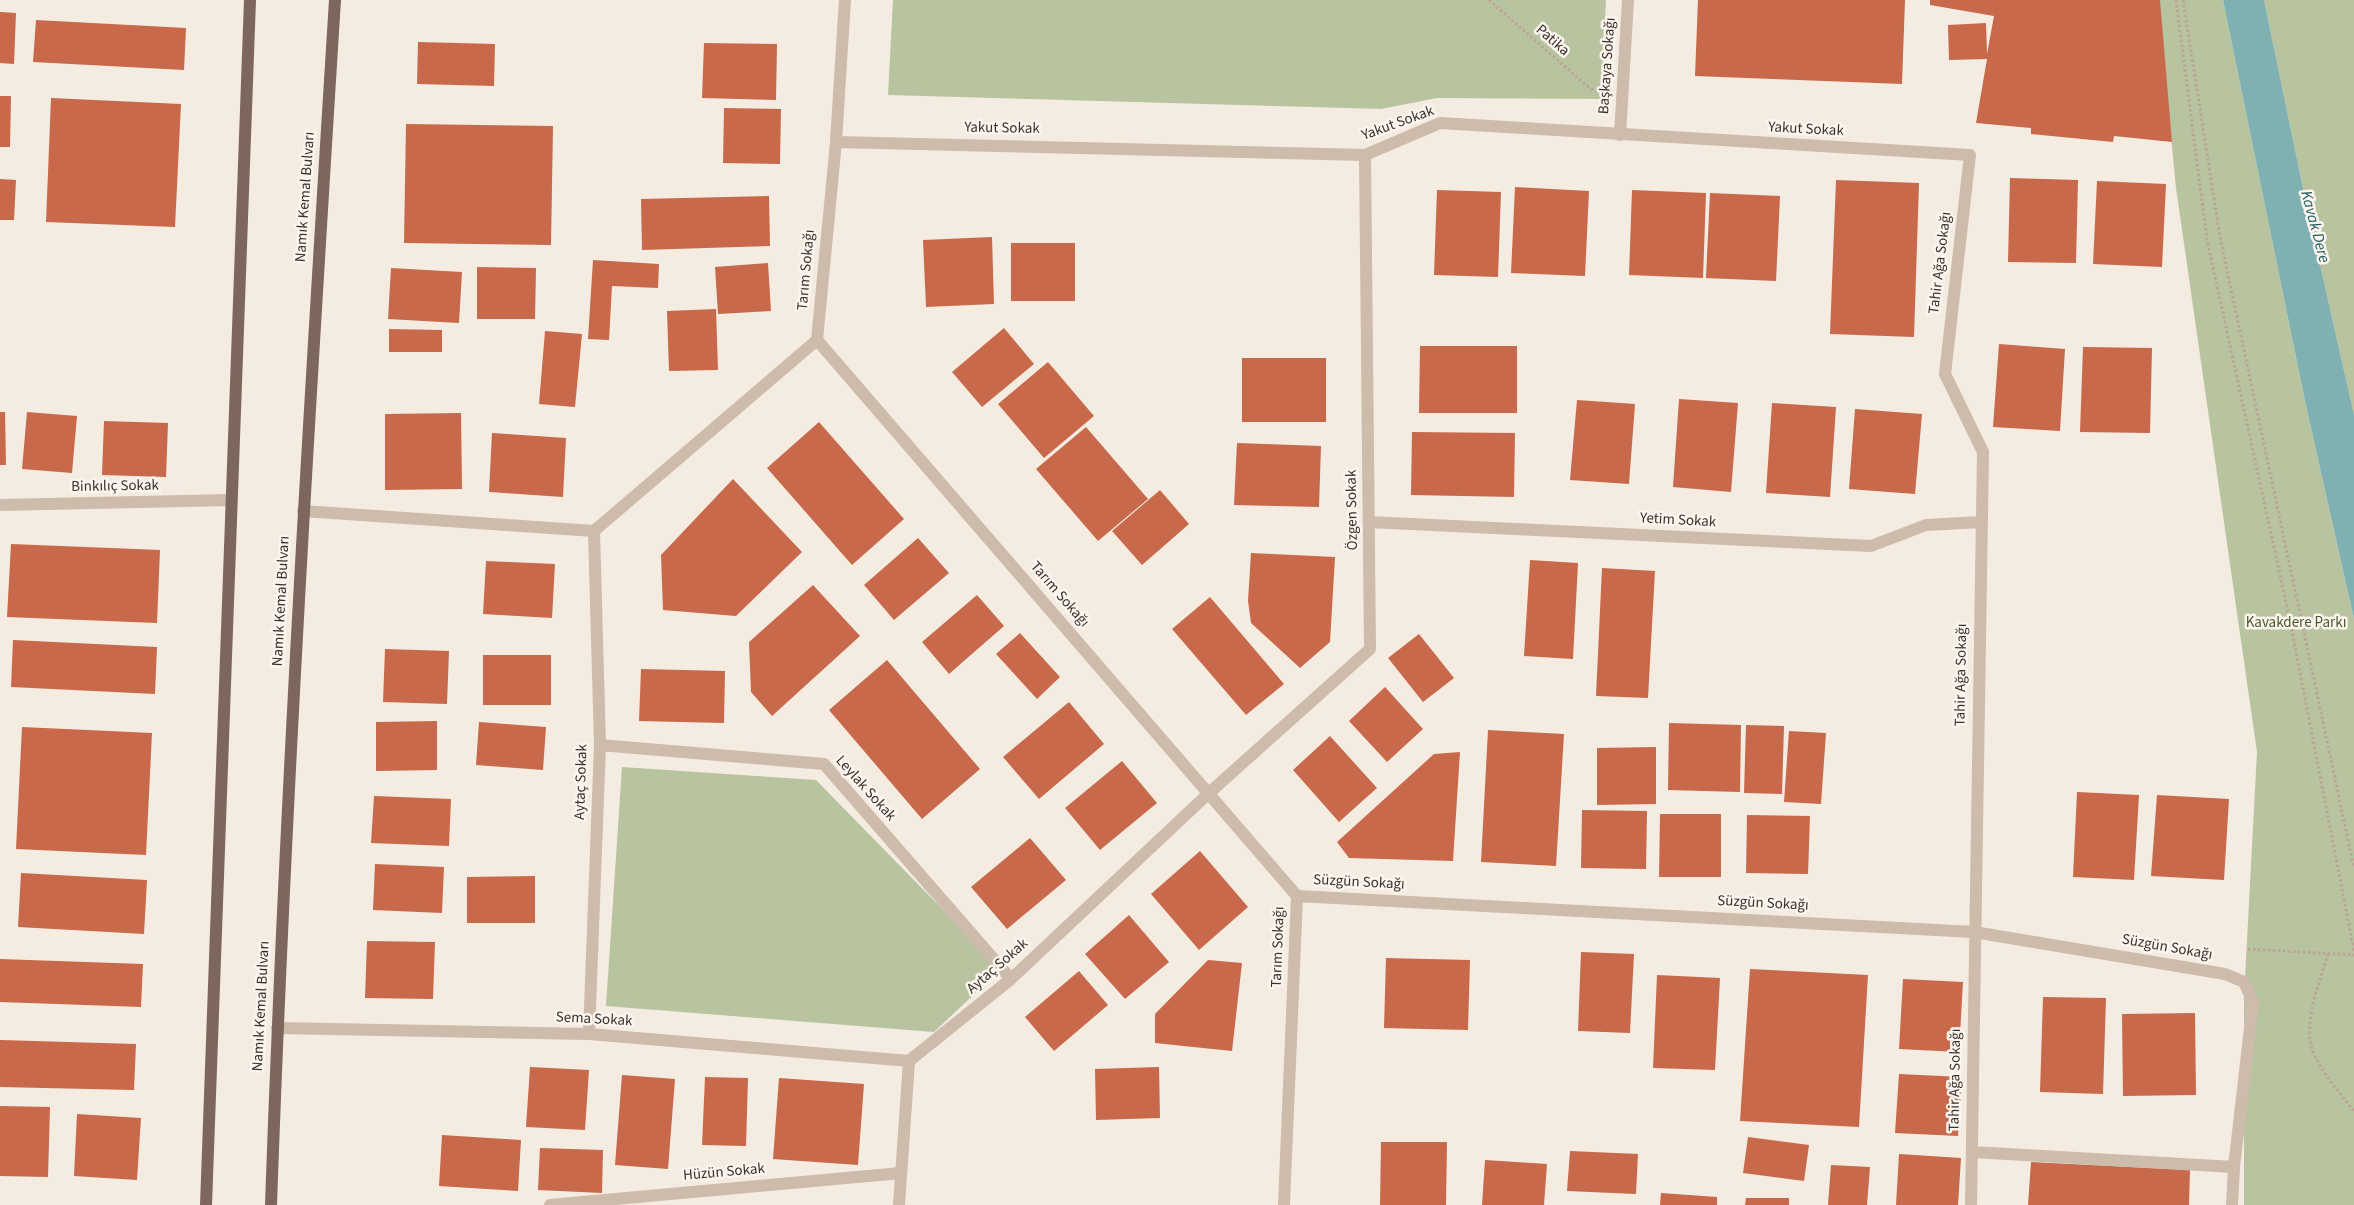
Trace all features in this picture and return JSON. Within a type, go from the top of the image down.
[{"type":"main road","points":[[206,1205],[250,0]]},
{"type":"main road","name":"Namık Kemal Bulvarı","points":[[271,1205],[277,1028],[303,511],[335,0]]},
{"type":"street","name":"Tarım Sokağı","points":[[845,0],[836,142],[817,340],[1297,896],[1284,1205]]},
{"type":"street","name":"Başkaya Sokağı","points":[[1620,135],[1628,0]]},
{"type":"street","name":"Yakut Sokak","points":[[836,142],[1365,155],[1440,123],[1970,156]]},
{"type":"street","name":"Özgen Sokak","points":[[1209,794],[1370,649],[1365,155]]},
{"type":"street","name":"Tahir Ağa Sokağı","points":[[1970,156],[1945,374],[1983,452],[1971,1205]]},
{"type":"street","points":[[303,511],[594,531],[817,340]]},
{"type":"street","name":"Binkılıç Sokak","points":[[0,505],[231,500]]},
{"type":"street","name":"Yetim Sokak","points":[[1369,522],[1871,546],[1926,525],[1981,522]]},
{"type":"street","name":"Aytaç Sokak","points":[[589,1034],[600,745],[594,531]]},
{"type":"street","name":"Leylak Sokak","points":[[600,745],[824,764],[1011,979]]},
{"type":"street","name":"Aytaç Sokak","points":[[909,1062],[1011,979],[1209,794]]},
{"type":"street","name":"Süzgün Sokağı","points":[[1297,896],[1974,932],[2225,974],[2244,982],[2253,1002],[2234,1167]]},
{"type":"street","name":"Sema Sokak","points":[[277,1028],[589,1034],[909,1062]]},
{"type":"street","points":[[899,1205],[909,1062]]},
{"type":"street","points":[[1972,1152],[2234,1167],[2232,1205]]},
{"type":"street","name":"Hüzün Sokak","points":[[550,1205],[901,1174]]},
{"type":"path","name":"Patika","points":[[1488,0],[1586,85],[1603,96]]},
{"type":"path","points":[[2176,0],[2207,240],[2288,616],[2354,951]]},
{"type":"path","points":[[2183,0],[2220,237],[2354,868]]},
{"type":"path","points":[[2248,948],[2354,955]]},
{"type":"path","points":[[2328,954],[2311,1014],[2310,1041],[2321,1066],[2354,1111]]},
{"type":"green space","points":[[893,0],[1606,0],[1601,99],[1437,98],[1381,109],[888,95]]},
{"type":"green space","name":"Kavakdere Parkı","points":[[2158,0],[2223,0],[2305,401],[2354,619],[2354,1205],[2244,1205],[2244,997],[2257,752],[2176,188]]},
{"type":"green space","points":[[2264,0],[2354,0],[2354,415],[2305,198]]},
{"type":"green space","points":[[622,767],[816,780],[1001,969],[934,1032],[606,1006]]},
{"type":"water","points":[[2223,0],[2264,0],[2305,198],[2354,415],[2354,619],[2305,401]]},
{"type":"building","points":[[1698,0],[1905,0],[1902,84],[1695,76]]},
{"type":"building","points":[[1930,0],[2160,0],[2172,142],[2114,136],[2113,142],[2031,134],[2031,128],[1976,123],[1987,59],[1949,60],[1948,25],[1986,23],[1987,54],[1994,16],[1930,5]]},
{"type":"building","points":[[0,12],[16,13],[14,64],[0,63]]},
{"type":"building","points":[[36,20],[186,28],[184,70],[33,62]]},
{"type":"building","points":[[418,42],[495,44],[494,86],[417,84]]},
{"type":"building","points":[[704,43],[777,44],[776,100],[702,98]]},
{"type":"building","points":[[0,96],[11,96],[10,147],[0,147]]},
{"type":"building","points":[[51,98],[181,104],[175,227],[46,222]]},
{"type":"building","points":[[724,108],[781,109],[780,164],[723,163]]},
{"type":"building","points":[[406,124],[553,126],[551,245],[404,243]]},
{"type":"building","points":[[2010,178],[2078,180],[2076,263],[2008,262]]},
{"type":"building","points":[[0,179],[16,180],[14,220],[0,220]]},
{"type":"building","points":[[1836,180],[1919,183],[1914,337],[1830,334]]},
{"type":"building","points":[[2097,181],[2166,184],[2162,267],[2093,264]]},
{"type":"building","points":[[1515,187],[1589,191],[1585,276],[1511,273]]},
{"type":"building","points":[[1437,190],[1501,192],[1498,277],[1434,275]]},
{"type":"building","points":[[1632,190],[1706,193],[1703,278],[1629,275]]},
{"type":"building","points":[[1710,193],[1780,196],[1776,281],[1706,278]]},
{"type":"building","points":[[769,196],[770,246],[642,250],[641,199]]},
{"type":"building","points":[[992,237],[994,304],[926,307],[923,240]]},
{"type":"building","points":[[1011,243],[1075,243],[1075,301],[1011,301]]},
{"type":"building","points":[[593,260],[659,264],[658,288],[612,286],[609,340],[588,339]]},
{"type":"building","points":[[768,263],[771,311],[718,314],[715,267]]},
{"type":"building","points":[[477,267],[536,268],[535,319],[477,319]]},
{"type":"building","points":[[391,268],[462,272],[459,323],[388,319]]},
{"type":"building","points":[[716,309],[718,370],[669,371],[667,311]]},
{"type":"building","points":[[1004,328],[1034,364],[982,407],[952,372]]},
{"type":"building","points":[[389,329],[442,330],[442,352],[389,352]]},
{"type":"building","points":[[545,331],[582,334],[575,407],[539,404]]},
{"type":"building","points":[[1999,344],[2065,349],[2060,431],[1993,427]]},
{"type":"building","points":[[1420,346],[1517,346],[1517,413],[1419,413]]},
{"type":"building","points":[[2083,347],[2152,348],[2150,433],[2080,432]]},
{"type":"building","points":[[1242,358],[1326,358],[1326,422],[1242,422]]},
{"type":"building","points":[[1048,362],[1094,416],[1044,458],[998,404]]},
{"type":"building","points":[[1679,399],[1738,403],[1731,492],[1673,487]]},
{"type":"building","points":[[1577,400],[1635,404],[1629,484],[1570,480]]},
{"type":"building","points":[[1772,403],[1836,407],[1830,497],[1766,493]]},
{"type":"building","points":[[1855,409],[1922,414],[1915,494],[1849,489]]},
{"type":"building","points":[[0,412],[5,412],[6,465],[0,465]]},
{"type":"building","points":[[27,412],[77,416],[72,473],[22,469]]},
{"type":"building","points":[[461,413],[462,489],[385,490],[385,414]]},
{"type":"building","points":[[104,421],[168,423],[166,477],[102,475]]},
{"type":"building","points":[[819,422],[904,519],[852,565],[767,468]]},
{"type":"building","points":[[1086,427],[1148,499],[1098,541],[1036,469]]},
{"type":"building","points":[[1412,432],[1515,433],[1514,497],[1411,495]]},
{"type":"building","points":[[492,433],[566,438],[563,497],[489,492]]},
{"type":"building","points":[[1237,443],[1321,446],[1319,507],[1234,505]]},
{"type":"building","points":[[733,479],[802,552],[736,616],[663,610],[661,555]]},
{"type":"building","points":[[1160,490],[1189,524],[1142,565],[1112,531]]},
{"type":"building","points":[[918,538],[949,573],[894,620],[864,585]]},
{"type":"building","points":[[11,544],[160,550],[157,623],[7,617]]},
{"type":"building","points":[[1251,553],[1335,557],[1330,642],[1300,668],[1251,623],[1248,601]]},
{"type":"building","points":[[1530,560],[1578,563],[1573,659],[1524,656]]},
{"type":"building","points":[[486,561],[555,564],[552,618],[483,614]]},
{"type":"building","points":[[1602,568],[1655,571],[1648,698],[1596,696]]},
{"type":"building","points":[[813,585],[860,636],[772,716],[751,692],[749,642]]},
{"type":"building","points":[[977,595],[1004,626],[949,674],[922,642]]},
{"type":"building","points":[[1210,597],[1284,684],[1246,715],[1172,629]]},
{"type":"building","points":[[1020,633],[1060,677],[1037,699],[996,654]]},
{"type":"building","points":[[1419,634],[1454,678],[1423,702],[1388,658]]},
{"type":"building","points":[[13,640],[157,647],[155,694],[11,687]]},
{"type":"building","points":[[385,649],[449,651],[447,704],[383,702]]},
{"type":"building","points":[[483,655],[551,655],[551,705],[483,705]]},
{"type":"building","points":[[887,660],[980,769],[922,819],[829,710]]},
{"type":"building","points":[[641,669],[725,671],[724,723],[639,721]]},
{"type":"building","points":[[1385,687],[1423,729],[1387,762],[1349,721]]},
{"type":"building","points":[[1069,702],[1104,744],[1039,799],[1003,757]]},
{"type":"building","points":[[437,721],[437,770],[376,771],[376,722]]},
{"type":"building","points":[[479,722],[546,727],[543,770],[476,765]]},
{"type":"building","points":[[1669,723],[1741,725],[1740,792],[1668,790]]},
{"type":"building","points":[[1746,725],[1784,726],[1782,794],[1744,793]]},
{"type":"building","points":[[22,727],[152,733],[146,855],[16,849]]},
{"type":"building","points":[[1488,730],[1564,734],[1556,866],[1481,862]]},
{"type":"building","points":[[1789,731],[1826,733],[1821,804],[1784,802]]},
{"type":"building","points":[[1330,736],[1377,788],[1339,822],[1293,770]]},
{"type":"building","points":[[1656,747],[1656,804],[1597,805],[1597,748]]},
{"type":"building","points":[[1460,752],[1453,861],[1349,858],[1337,842],[1434,754]]},
{"type":"building","points":[[1122,761],[1157,803],[1100,850],[1065,808]]},
{"type":"building","points":[[2077,792],[2139,795],[2134,880],[2073,877]]},
{"type":"building","points":[[2157,795],[2229,799],[2224,880],[2151,876]]},
{"type":"building","points":[[374,796],[451,799],[449,846],[371,843]]},
{"type":"building","points":[[1582,810],[1647,811],[1646,869],[1581,868]]},
{"type":"building","points":[[1660,814],[1721,814],[1721,877],[1659,877]]},
{"type":"building","points":[[1747,815],[1810,816],[1808,874],[1746,873]]},
{"type":"building","points":[[1030,838],[1066,880],[1007,929],[971,887]]},
{"type":"building","points":[[1200,851],[1248,907],[1199,950],[1151,894]]},
{"type":"building","points":[[375,864],[444,867],[442,913],[373,910]]},
{"type":"building","points":[[21,873],[147,880],[144,934],[18,927]]},
{"type":"building","points":[[535,876],[535,923],[467,923],[467,877]]},
{"type":"building","points":[[1129,915],[1169,962],[1125,999],[1085,954]]},
{"type":"building","points":[[367,941],[435,942],[433,999],[365,998]]},
{"type":"building","points":[[1581,952],[1634,954],[1630,1033],[1578,1031]]},
{"type":"building","points":[[1386,958],[1470,960],[1468,1030],[1384,1028]]},
{"type":"building","points":[[0,959],[143,964],[141,1007],[0,1002]]},
{"type":"building","points":[[1208,960],[1242,963],[1232,1051],[1155,1043],[1155,1014]]},
{"type":"building","points":[[1750,969],[1868,975],[1859,1127],[1740,1121]]},
{"type":"building","points":[[1079,971],[1108,1005],[1054,1051],[1025,1017]]},
{"type":"building","points":[[1657,975],[1720,978],[1715,1070],[1653,1068]]},
{"type":"building","points":[[1903,979],[1963,982],[1959,1052],[1899,1049]]},
{"type":"building","points":[[2043,997],[2106,998],[2103,1094],[2040,1092]]},
{"type":"building","points":[[2195,1013],[2196,1095],[2123,1096],[2122,1014]]},
{"type":"building","points":[[0,1040],[136,1044],[134,1090],[0,1087]]},
{"type":"building","points":[[530,1067],[589,1070],[585,1130],[526,1127]]},
{"type":"building","points":[[1159,1067],[1160,1118],[1096,1120],[1095,1069]]},
{"type":"building","points":[[1899,1074],[1962,1077],[1958,1136],[1895,1133]]},
{"type":"building","points":[[622,1075],[675,1079],[668,1169],[615,1165]]},
{"type":"building","points":[[705,1077],[748,1078],[746,1146],[702,1145]]},
{"type":"building","points":[[779,1078],[864,1084],[858,1165],[773,1159]]},
{"type":"building","points":[[0,1106],[50,1107],[48,1177],[0,1176]]},
{"type":"building","points":[[77,1114],[141,1118],[137,1180],[74,1176]]},
{"type":"building","points":[[442,1135],[521,1140],[518,1191],[439,1186]]},
{"type":"building","points":[[1748,1137],[1809,1145],[1804,1181],[1743,1173]]},
{"type":"building","points":[[1381,1142],[1447,1142],[1446,1205],[1380,1205]]},
{"type":"building","points":[[540,1148],[603,1150],[602,1193],[538,1190]]},
{"type":"building","points":[[1570,1151],[1638,1154],[1636,1194],[1567,1191]]},
{"type":"building","points":[[1899,1154],[1961,1158],[1958,1205],[1896,1205]]},
{"type":"building","points":[[1485,1160],[1547,1164],[1544,1205],[1482,1205]]},
{"type":"building","points":[[2031,1162],[2190,1170],[2189,1205],[2028,1205]]},
{"type":"building","points":[[1831,1165],[1870,1167],[1867,1205],[1828,1205]]},
{"type":"building","points":[[1661,1193],[1717,1197],[1717,1205],[1660,1205]]},
{"type":"building","points":[[1746,1198],[1789,1198],[1789,1205],[1745,1205]]},
{"type":"water label","name":"Kavak Dere","points":[[2314,227]]}]
